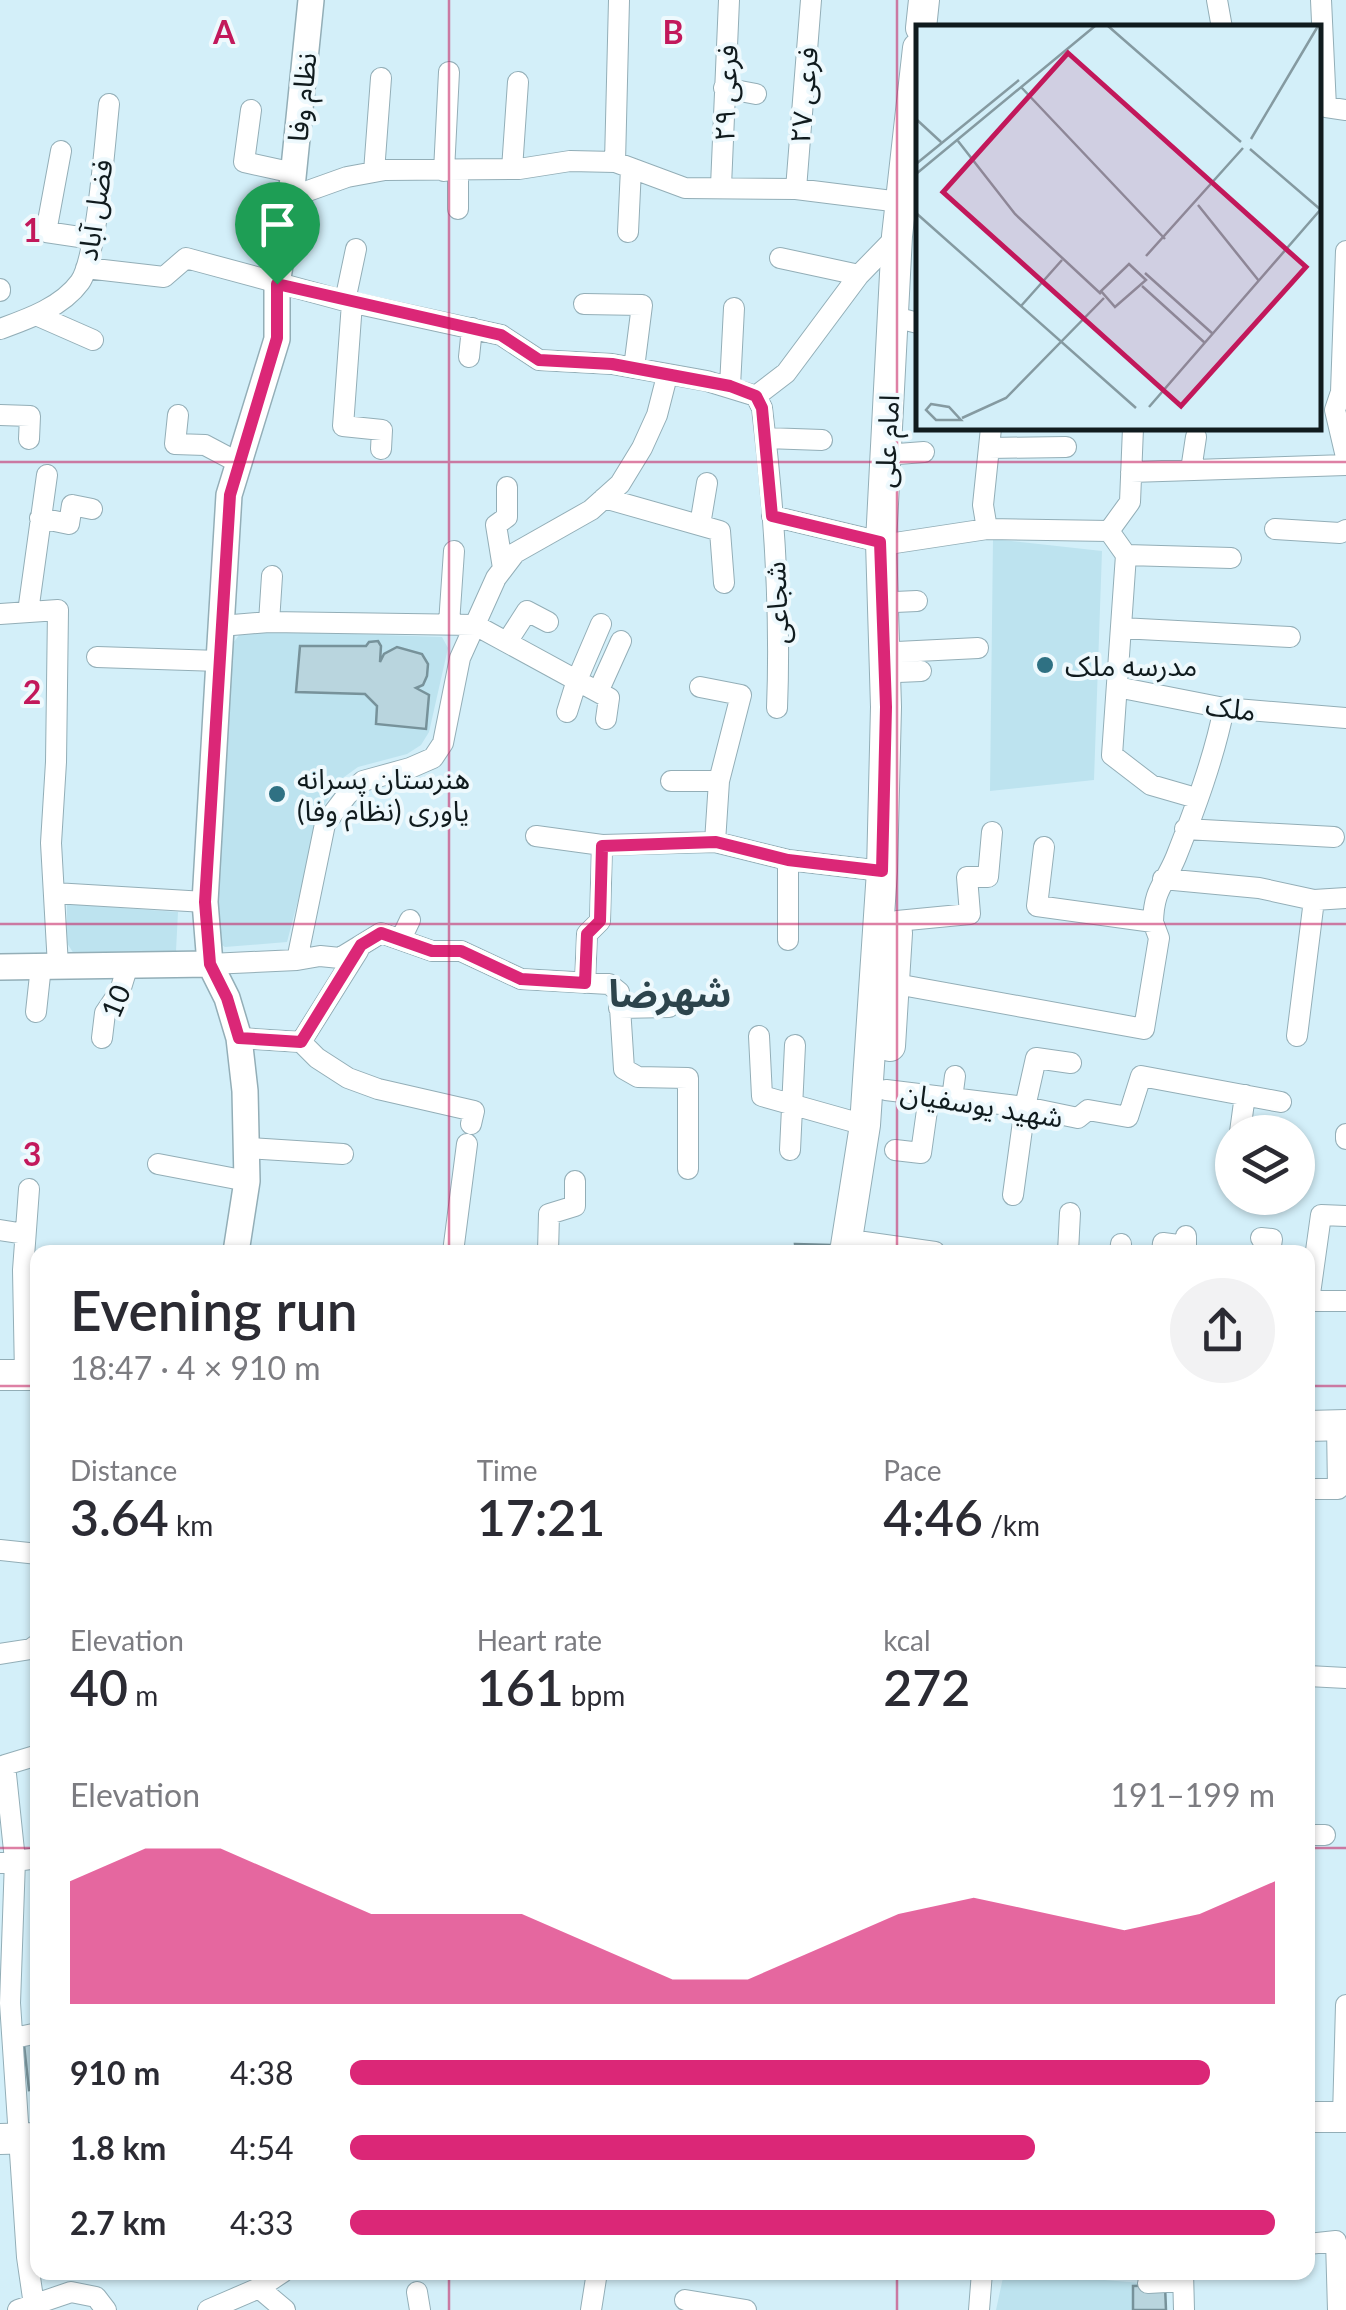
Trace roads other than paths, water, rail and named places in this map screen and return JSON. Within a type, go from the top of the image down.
[{"type":"main road","points":[[921,25],[924,0]]},
{"type":"main road","points":[[934,25],[937,0]]},
{"type":"main road","name":"امام علی","points":[[857,1245],[882,871],[897,236],[911,204],[916,93]]},
{"type":"main road","points":[[858,1245],[886,1090],[896,984],[906,601],[888,542],[911,453],[911,204]]},
{"type":"main road","points":[[1315,2118],[1345,2117]]},
{"type":"street","name":"نظام وفا","points":[[237,1245],[248,1148],[239,1038],[227,998],[210,964],[205,902],[221,626],[230,495],[277,338],[277,284],[292,185],[311,0]]},
{"type":"street","points":[[619,0],[628,232]]},
{"type":"street","name":"فرعی ۲۹","points":[[721,186],[729,0]]},
{"type":"street","name":"فرعی ۲۷","points":[[796,189],[811,0]]},
{"type":"street","points":[[1217,0],[1221,25]]},
{"type":"street","points":[[1321,0],[1330,108]]},
{"type":"street","points":[[449,72],[451,170],[458,209]]},
{"type":"street","points":[[374,172],[381,78]]},
{"type":"street","points":[[512,169],[518,82]]},
{"type":"street","points":[[724,88],[756,94]]},
{"type":"street","name":"فضل آباد","points":[[0,329],[36,315],[81,281],[92,239],[110,104]]},
{"type":"street","points":[[250,110],[244,162],[292,185],[374,172],[512,169],[570,161],[623,165],[685,188],[796,189],[911,204]]},
{"type":"street","points":[[61,151],[46,232],[92,239]]},
{"type":"street","points":[[86,268],[164,278],[186,258],[348,302],[501,335],[539,360],[612,364],[730,386],[756,396],[786,373],[859,276],[897,236]]},
{"type":"street","points":[[356,249],[348,302],[343,426],[382,430],[381,449]]},
{"type":"street","points":[[1346,250],[1343,392],[1335,410],[1346,457]]},
{"type":"street","points":[[780,258],[859,276]]},
{"type":"street","points":[[584,304],[642,305],[634,368]]},
{"type":"street","points":[[730,386],[734,308]]},
{"type":"street","points":[[36,315],[92,340]]},
{"type":"street","points":[[469,358],[472,328]]},
{"type":"street","points":[[297,960],[326,824],[362,781],[433,758],[443,743],[460,658],[504,568],[515,553],[591,510],[620,484],[642,448],[667,376]]},
{"type":"street","name":"شجاعی","points":[[756,396],[762,408],[772,516],[780,653],[778,708]]},
{"type":"street","points":[[0,415],[30,416],[29,439]]},
{"type":"street","points":[[178,415],[176,444],[206,446],[239,462]]},
{"type":"street","points":[[1108,531],[1130,502],[1132,430]]},
{"type":"street","points":[[766,438],[822,440]]},
{"type":"street","points":[[987,529],[983,505],[990,438],[1066,448]]},
{"type":"street","points":[[1190,470],[1196,438]]},
{"type":"street","points":[[1131,472],[1346,466]]},
{"type":"street","points":[[28,612],[47,475]]},
{"type":"street","points":[[700,525],[707,483]]},
{"type":"street","points":[[504,568],[496,525],[506,517],[507,487]]},
{"type":"street","points":[[604,498],[720,530],[724,583]]},
{"type":"street","points":[[40,518],[69,524],[72,505],[92,508]]},
{"type":"street","points":[[772,516],[888,542],[987,529],[1108,531]]},
{"type":"street","points":[[1275,530],[1346,530]]},
{"type":"street","points":[[1108,531],[1126,555],[1112,755],[1151,785],[1196,798]]},
{"type":"street","points":[[448,624],[454,551]]},
{"type":"street","points":[[1126,555],[1231,558]]},
{"type":"street","points":[[269,622],[272,576]]},
{"type":"street","points":[[0,614],[58,610],[50,966],[36,1012]]},
{"type":"street","points":[[507,642],[527,610],[548,622]]},
{"type":"street","points":[[221,626],[269,622],[475,624],[609,698],[606,718]]},
{"type":"street","points":[[567,712],[576,680],[601,624]]},
{"type":"street","points":[[1121,628],[1290,637]]},
{"type":"street","points":[[598,692],[621,641]]},
{"type":"street","points":[[905,665],[978,648]]},
{"type":"street","points":[[97,658],[219,662]]},
{"type":"street","points":[[700,687],[741,695],[719,781],[716,842]]},
{"type":"street","name":"ملک","points":[[1117,687],[1224,708],[1346,718]]},
{"type":"street","points":[[896,984],[1144,1029],[1159,938],[1152,922],[1154,895],[1174,861],[1215,752],[1224,708]]},
{"type":"street","points":[[671,781],[719,781]]},
{"type":"street","points":[[1186,828],[1334,837]]},
{"type":"street","points":[[897,921],[970,914],[967,876],[988,877],[992,832]]},
{"type":"street","points":[[536,836],[602,846],[716,842],[788,860],[882,871]]},
{"type":"street","points":[[585,983],[587,934],[600,921],[602,846]]},
{"type":"street","points":[[1044,846],[1038,906],[1152,922]]},
{"type":"street","points":[[788,860],[788,940]]},
{"type":"street","points":[[1164,879],[1259,888],[1314,900],[1346,898]]},
{"type":"street","points":[[54,892],[205,902]]},
{"type":"street","points":[[1297,1036],[1314,900]]},
{"type":"street","points":[[400,940],[410,920]]},
{"type":"street","points":[[0,966],[340,958],[381,933],[432,951],[461,951],[521,979],[608,984],[619,992],[624,1069],[638,1077],[688,1078],[688,1169]]},
{"type":"street","points":[[301,1042],[361,945]]},
{"type":"street","name":"10","points":[[102,1038],[106,1014],[120,992],[128,964]]},
{"type":"street","points":[[620,1008],[669,1008]]},
{"type":"street","points":[[760,1036],[762,1096],[865,1125]]},
{"type":"street","points":[[239,1038],[301,1042],[348,1078],[474,1112],[454,1245]]},
{"type":"street","points":[[790,1150],[795,1045]]},
{"type":"street","points":[[1014,1195],[1025,1107],[1036,1058],[1071,1063]]},
{"type":"street","points":[[952,1098],[955,1076]]},
{"type":"street","name":"شهید یوسفیان","points":[[886,1090],[1025,1107],[1078,1118],[1088,1110],[1128,1117],[1141,1076],[1281,1102]]},
{"type":"street","points":[[1242,1115],[1245,1095]]},
{"type":"street","points":[[895,1150],[922,1153],[928,1096]]},
{"type":"street","points":[[248,1148],[343,1154]]},
{"type":"street","points":[[158,1164],[247,1181]]},
{"type":"street","points":[[548,1245],[549,1214],[575,1206],[576,1180]]},
{"type":"street","points":[[21,1375],[29,1189]]},
{"type":"street","points":[[1068,1245],[1070,1214]]},
{"type":"street","points":[[1315,1255],[1321,1215],[1346,1216]]},
{"type":"street","points":[[0,1230],[25,1234]]},
{"type":"street","points":[[1186,1236],[1186,1245]]},
{"type":"street","points":[[1315,1301],[1346,1301]]},
{"type":"street","points":[[0,1306],[24,1306]]},
{"type":"street","points":[[1315,1489],[1338,1489],[1330,1425]]},
{"type":"street","points":[[0,1550],[30,1553]]},
{"type":"street","points":[[0,1654],[30,1649]]},
{"type":"street","points":[[1315,1676],[1346,1678]]},
{"type":"street","points":[[30,1756],[3,1759],[8,1862],[5,2002],[14,2038],[30,2238]]},
{"type":"street","points":[[1345,2117],[1346,2005]]},
{"type":"street","points":[[14,2038],[30,2035]]},
{"type":"street","points":[[1315,2243],[1336,2241],[1340,2296]]},
{"type":"street","points":[[30,2273],[26,2308],[72,2292],[96,2297],[106,2310]]},
{"type":"street","points":[[208,2310],[272,2280]]},
{"type":"street","points":[[591,2310],[595,2280]]},
{"type":"street","points":[[978,2310],[981,2280]]},
{"type":"street","points":[[1148,2283],[1163,2280]]},
{"type":"street","points":[[1183,2280],[1184,2310]]},
{"type":"street","points":[[259,2288],[285,2310]]},
{"type":"street","points":[[685,2300],[746,2310]]},
{"type":"place","name":"مدرسه ملک","points":[[1045,665]]},
{"type":"place","name":"هنرستان پسرانه یاوری (نظام وفا)","points":[[277,794]]},
{"type":"district","name":"شهرضا","points":[[670,992]]}]
